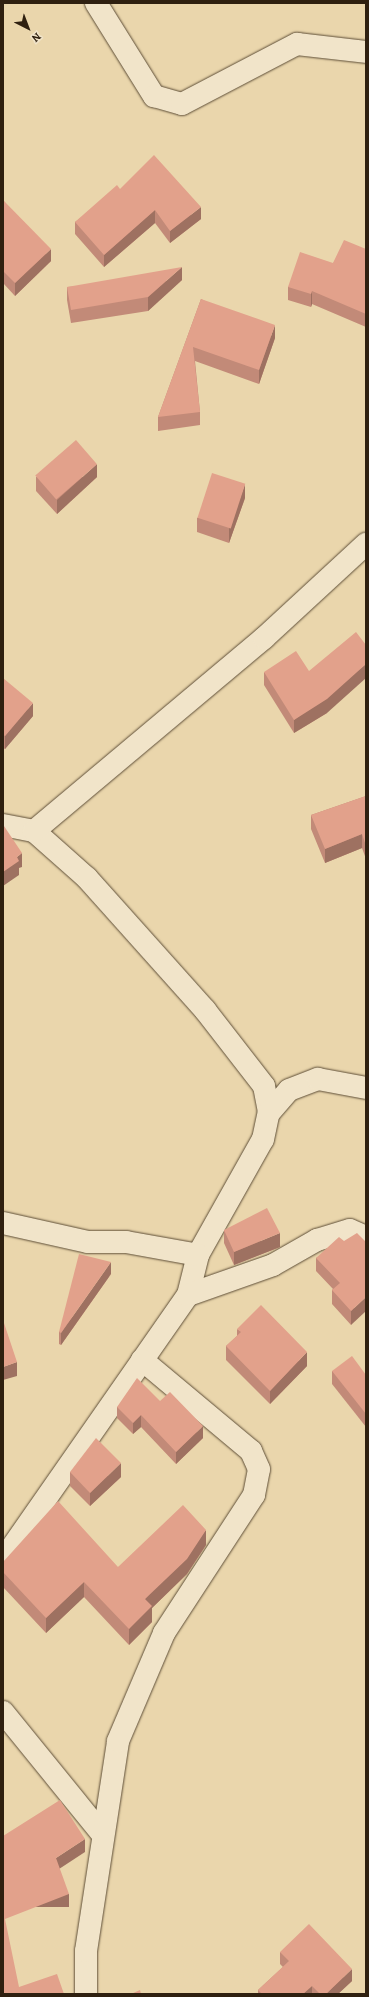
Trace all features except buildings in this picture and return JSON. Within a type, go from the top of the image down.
[{"type":"street","points":[[96,3],[154,96],[182,104],[297,44],[366,52]]},
{"type":"street","points":[[34,831],[264,638],[366,544]]},
{"type":"street","points":[[3,825],[34,831],[87,878],[205,1010],[264,1086],[269,1113],[263,1139],[198,1255],[188,1295],[3,1560]]},
{"type":"street","points":[[269,1113],[289,1090],[318,1079],[366,1088]]},
{"type":"street","points":[[3,1223],[88,1242],[126,1242],[198,1255]]},
{"type":"street","points":[[188,1295],[273,1265],[317,1240],[350,1230],[366,1236]]},
{"type":"street","points":[[86,1994],[86,1951],[102,1834],[118,1741],[138,1687],[164,1633],[254,1495],[259,1469],[251,1451],[142,1360]]},
{"type":"street","points":[[3,1712],[102,1834]]}]
